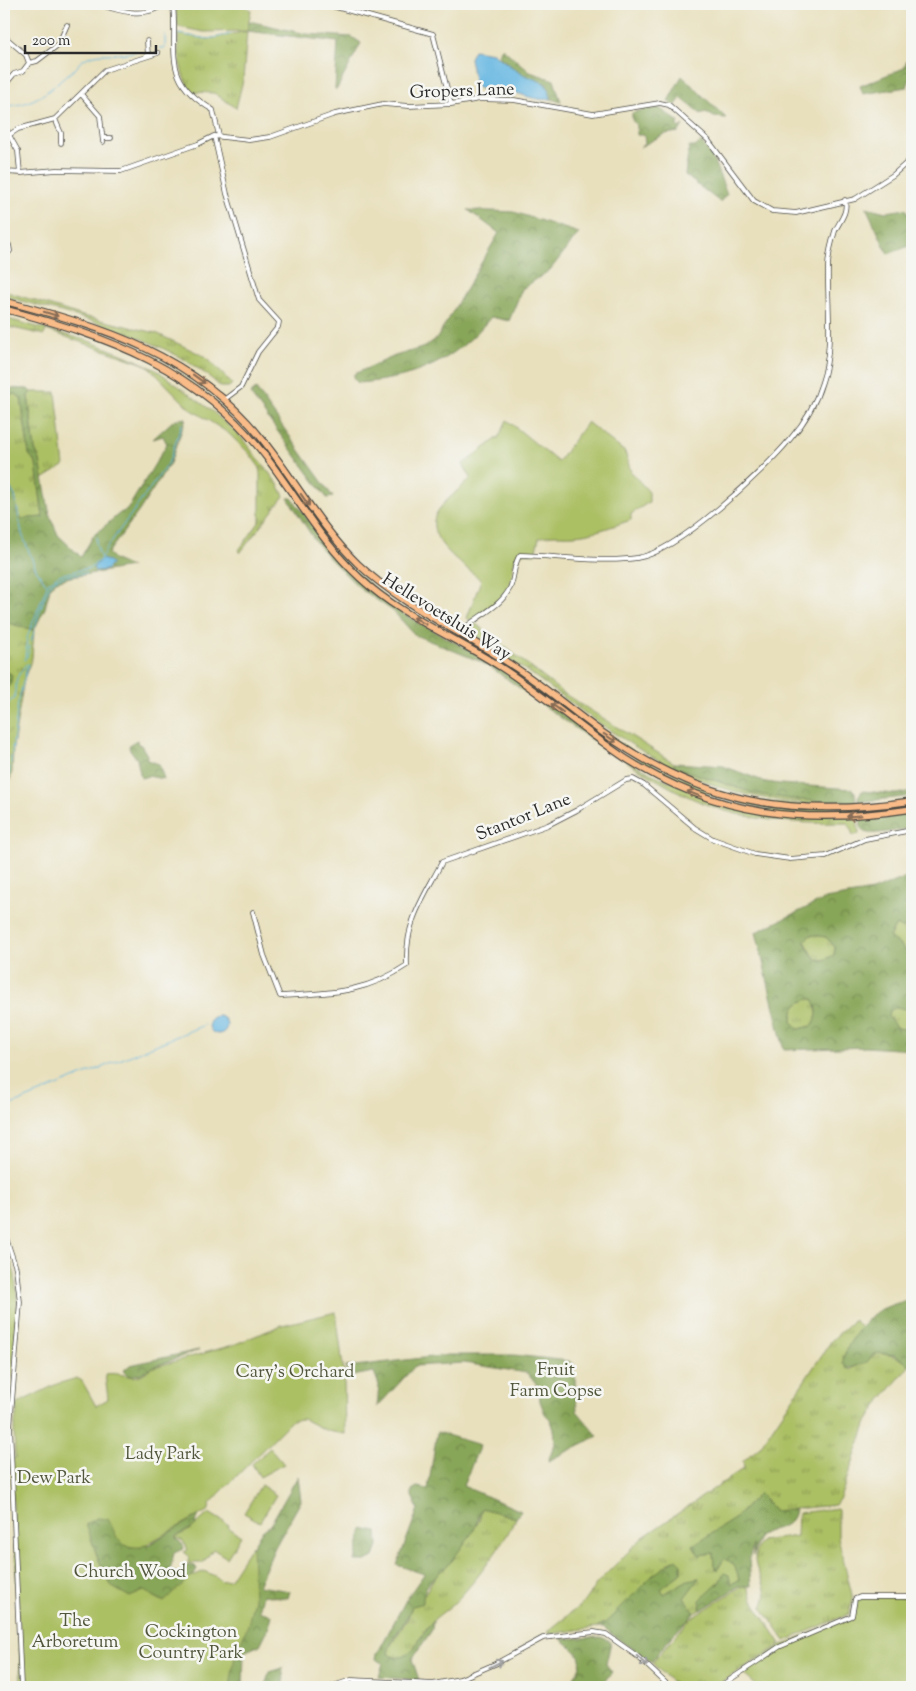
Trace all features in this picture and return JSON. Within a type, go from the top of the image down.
[{"type":"highway","name":"Hellevoetsluis Way","points":[[4,301],[104,330],[138,343],[184,368],[225,400],[263,440],[319,519],[354,560],[392,593],[519,670],[600,731],[640,757],[686,781],[718,793],[761,803],[806,808],[861,807],[912,801]]},
{"type":"highway","name":"Hellevoetsluis Way","points":[[4,309],[127,348],[162,365],[191,384],[220,406],[248,434],[325,541],[373,590],[421,622],[498,665],[618,753],[659,777],[686,791],[722,803],[784,815],[840,817],[912,809]]},
{"type":"highway","points":[[439,623],[457,629],[466,627],[471,641]]},
{"type":"street","points":[[98,4],[140,13],[154,11],[164,4]]},
{"type":"street","points":[[173,4],[172,49],[180,80],[190,94],[213,110],[227,194],[259,300],[279,322],[278,327],[258,352],[241,387],[225,400]]},
{"type":"street","points":[[324,4],[433,34],[451,104]]},
{"type":"street","points":[[4,86],[14,74],[23,71],[29,63],[37,61],[58,45],[68,25]]},
{"type":"street","points":[[4,36],[26,55],[29,63]]},
{"type":"street","points":[[147,41],[148,56]]},
{"type":"street","points":[[9,135],[18,129],[55,119],[105,70],[158,53]]},
{"type":"street","points":[[81,94],[100,116],[103,140],[111,138]]},
{"type":"street","name":"Gropers Lane","points":[[20,173],[56,170],[121,171],[217,136],[249,140],[270,137],[358,108],[383,104],[451,104],[480,99],[514,100],[593,114],[660,103],[668,104],[708,140],[754,201],[772,211],[789,213],[865,194],[912,158]]},
{"type":"street","points":[[54,138],[61,140],[55,119]]},
{"type":"street","points":[[4,124],[18,151],[20,173]]},
{"type":"street","points":[[4,172],[35,172]]},
{"type":"street","points":[[466,627],[488,612],[504,596],[513,580],[516,560],[520,555],[618,560],[638,558],[660,551],[682,537],[755,477],[792,437],[817,396],[826,364],[828,256],[836,230],[847,210],[845,200]]},
{"type":"street","points":[[4,238],[9,245],[10,251],[4,257]]},
{"type":"street","name":"Stantor Lane","points":[[253,912],[264,955],[280,996],[324,995],[365,988],[407,965],[408,944],[415,910],[442,862],[548,825],[626,780],[633,779],[644,785],[695,828],[713,839],[755,854],[790,859],[826,856],[865,839],[912,830]]},
{"type":"street","points":[[4,1232],[16,1268],[20,1302],[10,1426],[20,1687]]},
{"type":"street","points":[[719,1687],[780,1647],[852,1616],[855,1599],[860,1597],[912,1597]]},
{"type":"street","points":[[330,1687],[351,1680],[433,1684],[460,1679],[495,1664],[543,1638],[594,1632],[606,1634],[637,1656],[670,1687]]},
{"type":"green space","points":[[175,4],[242,4],[251,10],[247,31],[204,32],[178,27]]},
{"type":"green space","points":[[249,21],[306,34],[352,37],[361,43],[337,89],[335,89],[338,42],[247,31]]},
{"type":"green space","points":[[247,31],[243,80],[236,108],[214,93],[191,92],[180,64],[178,34],[208,39]]},
{"type":"green space","points":[[502,48],[530,72],[554,80],[561,102],[551,99],[547,88],[520,73],[498,56]]},
{"type":"green space","points":[[912,49],[912,78],[911,76],[907,87],[863,94],[860,86],[904,68]]},
{"type":"green space","points":[[682,76],[726,118],[714,117],[706,112],[701,114],[681,98],[675,106],[668,101]]},
{"type":"green space","points":[[659,108],[679,122],[677,126],[679,128],[683,125],[679,132],[665,134],[640,147],[645,144],[644,135],[637,135],[637,126],[632,120],[632,113]]},
{"type":"green space","points":[[701,142],[711,154],[727,194],[720,202],[685,175],[689,147],[695,147]]},
{"type":"green space","points":[[866,207],[886,212],[906,209],[912,222],[912,245],[888,254]]},
{"type":"green space","points":[[468,210],[514,212],[579,233],[550,270],[522,289],[509,321],[491,317],[477,333],[448,357],[415,372],[379,381],[358,383],[354,379],[354,374],[395,356],[425,347],[437,338],[499,233]]},
{"type":"green space","points":[[4,291],[83,316],[156,333],[206,357],[232,384],[229,387],[221,387],[199,369],[147,341],[89,320],[4,296]]},
{"type":"green space","points":[[4,318],[86,340],[144,364],[46,330],[44,335],[4,326]]},
{"type":"green space","points":[[148,366],[158,371],[212,411],[240,436],[278,484],[284,496],[240,553],[239,550],[260,521],[260,468],[249,453],[228,433],[189,408]]},
{"type":"green space","points":[[4,388],[28,389],[31,392],[28,396],[35,450],[40,461],[50,516],[58,535],[81,557],[94,535],[120,513],[127,510],[167,444],[163,436],[153,439],[174,420],[186,418],[170,463],[139,511],[108,553],[115,560],[131,567],[56,581],[50,588],[45,608],[34,630],[4,622],[4,477],[15,496],[19,519],[43,517],[36,463],[29,454],[21,398],[16,394],[4,395]]},
{"type":"green space","points":[[256,389],[333,497],[327,498],[250,394]]},
{"type":"green space","points":[[31,392],[56,392],[64,466],[43,479],[40,461],[35,450],[28,395]]},
{"type":"green space","points":[[16,394],[21,398],[29,454],[36,463],[43,517],[19,519],[15,496],[4,477],[4,452],[7,452],[4,439],[4,395]]},
{"type":"green space","points":[[507,420],[558,462],[587,422],[625,452],[631,472],[649,492],[649,502],[631,514],[631,520],[610,527],[581,534],[553,535],[539,538],[535,554],[518,553],[509,586],[500,599],[481,616],[469,620],[467,618],[481,580],[446,550],[435,531],[434,521],[441,507],[471,478],[463,464],[499,437]]},
{"type":"green space","points":[[288,498],[292,498],[334,553],[405,615],[507,671],[597,741],[596,743],[496,671],[479,661],[415,635],[393,611],[362,590],[330,559],[317,544]]},
{"type":"green space","points":[[4,622],[34,630],[32,658],[24,679],[13,747],[12,772],[8,787],[4,789],[4,691],[10,685],[12,675],[4,671]]},
{"type":"green space","points":[[475,623],[563,693],[674,763],[674,767],[756,794],[798,800],[856,802],[856,804],[806,803],[761,797],[720,787],[682,772],[645,753],[609,730],[533,675],[492,650],[474,633]]},
{"type":"green space","points":[[461,635],[479,645],[592,725],[661,769],[740,800],[856,809],[857,812],[805,812],[754,806],[705,793],[681,783],[658,771],[608,739],[510,669],[459,638]]},
{"type":"green space","points":[[4,671],[12,675],[10,685],[4,691]]},
{"type":"green space","points":[[137,740],[147,755],[147,760],[159,764],[164,779],[148,776],[141,778],[137,759],[129,748],[130,744]]},
{"type":"green space","points":[[607,749],[652,774],[739,808],[857,817],[859,834],[853,835],[848,823],[784,821],[737,814],[707,805],[648,775]]},
{"type":"green space","points":[[674,763],[723,766],[766,782],[852,789],[855,792],[856,802],[798,800],[756,794],[674,767]]},
{"type":"green space","points":[[862,791],[895,794],[912,792],[912,796],[859,802],[858,797]]},
{"type":"green space","points":[[912,803],[912,806],[860,812],[859,809]]},
{"type":"green space","points":[[912,813],[912,828],[866,833],[861,828],[860,818]]},
{"type":"green space","points":[[907,877],[912,877],[912,922],[903,929],[896,925],[889,937],[912,955],[912,1011],[897,1007],[889,1011],[888,1017],[897,1028],[912,1030],[912,1050],[866,1047],[784,1050],[756,932],[825,899],[872,891]],"holes":[[[811,935],[826,937],[835,947],[834,955],[824,960],[815,959],[804,941]],[[813,999],[816,1006],[816,1020],[812,1026],[799,1029],[792,1022],[793,1013],[798,1004]]]},
{"type":"green space","points":[[912,922],[912,955],[889,937],[896,925],[903,929]]},
{"type":"green space","points":[[811,935],[826,937],[835,947],[834,955],[824,960],[815,959],[804,939]]},
{"type":"green space","points":[[813,999],[816,1006],[816,1020],[812,1026],[799,1029],[792,1022],[794,1010],[798,1004]]},
{"type":"green space","points":[[898,1006],[912,1011],[912,1030],[897,1028],[888,1017],[888,1011]]},
{"type":"green space","points":[[4,1239],[15,1275],[18,1307],[8,1420],[9,1463],[4,1463]]},
{"type":"green space","points":[[912,1299],[912,1362],[910,1365],[895,1355],[878,1353],[873,1355],[866,1363],[847,1369],[843,1363],[846,1350],[867,1320],[882,1309]]},
{"type":"green space","points":[[336,1312],[344,1374],[345,1434],[327,1431],[303,1419],[292,1420],[219,1494],[210,1504],[209,1510],[141,1547],[127,1546],[122,1543],[116,1536],[108,1519],[97,1518],[86,1524],[98,1559],[112,1587],[130,1597],[144,1591],[164,1602],[189,1578],[204,1571],[221,1581],[230,1579],[252,1545],[254,1599],[248,1625],[235,1655],[230,1687],[21,1687],[11,1460],[15,1458],[14,1428],[18,1403],[57,1384],[77,1378],[82,1381],[96,1406],[108,1399],[105,1374],[139,1376],[151,1368],[233,1345],[282,1325]]},
{"type":"green space","points":[[854,1320],[862,1328],[851,1341],[843,1358],[850,1370],[878,1353],[894,1356],[910,1365],[881,1400],[867,1422],[840,1498],[835,1505],[774,1511],[759,1493],[736,1518],[693,1545],[699,1555],[713,1553],[714,1565],[718,1569],[724,1559],[731,1562],[737,1570],[739,1581],[731,1584],[724,1573],[719,1583],[701,1600],[701,1610],[695,1613],[684,1598],[699,1578],[688,1580],[664,1594],[661,1589],[681,1573],[681,1564],[673,1560],[648,1580],[605,1623],[597,1627],[550,1634],[547,1632],[583,1603],[597,1583],[642,1538],[744,1468],[743,1461],[759,1448],[832,1340]]},
{"type":"green space","points":[[199,1350],[153,1367],[140,1374],[129,1376],[123,1371],[130,1365]]},
{"type":"green space","name":"Fruit Farm Copse","points":[[448,1355],[514,1355],[569,1361],[574,1364],[577,1411],[598,1436],[548,1461],[555,1444],[554,1430],[551,1420],[545,1414],[540,1401],[539,1388],[527,1373],[464,1363],[415,1366],[377,1407],[379,1385],[374,1372],[347,1377],[346,1367]]},
{"type":"green space","points":[[437,1432],[480,1445],[463,1486],[521,1511],[516,1518],[482,1508],[476,1526],[456,1556],[429,1583],[423,1603],[412,1606],[407,1618],[392,1641],[388,1654],[403,1657],[409,1653],[433,1621],[432,1630],[412,1659],[419,1680],[379,1677],[383,1663],[376,1659],[377,1654],[407,1598],[424,1574],[397,1565],[418,1509],[412,1496],[412,1490],[417,1487],[428,1489]]},
{"type":"green space","points":[[270,1448],[284,1464],[260,1477],[252,1464]]},
{"type":"green space","points":[[298,1476],[301,1501],[275,1547],[258,1586],[290,1591],[288,1598],[263,1595],[259,1611],[272,1615],[269,1627],[260,1645],[244,1652],[243,1687],[200,1687],[232,1582],[261,1532],[270,1525]]},
{"type":"green space","points":[[261,1485],[276,1495],[260,1522],[244,1513]]},
{"type":"green space","points":[[759,1493],[774,1511],[795,1510],[793,1517],[786,1525],[759,1536],[753,1556],[753,1545],[749,1559],[751,1586],[739,1586],[701,1610],[700,1600],[719,1583],[724,1573],[729,1575],[731,1584],[739,1580],[731,1562],[724,1559],[717,1570],[714,1565],[713,1553],[699,1555],[693,1545],[736,1518]]},
{"type":"green space","points":[[482,1508],[516,1518],[505,1539],[468,1588],[452,1605],[431,1622],[410,1653],[399,1658],[388,1655],[389,1648],[408,1618],[412,1606],[423,1597],[438,1571],[452,1561],[479,1521]]},
{"type":"green space","points":[[838,1508],[838,1537],[853,1599],[849,1614],[785,1641],[762,1607],[765,1590],[755,1560],[756,1551],[761,1541],[797,1536],[798,1513]]},
{"type":"green space","points":[[209,1513],[229,1525],[228,1527],[241,1536],[227,1558],[213,1549],[203,1563],[188,1563],[189,1556],[184,1552],[188,1550],[183,1541],[175,1537],[190,1530]]},
{"type":"green space","name":"Church Wood","points":[[199,1515],[194,1527],[175,1537],[182,1544],[183,1549],[174,1553],[170,1571],[181,1574],[185,1564],[195,1566],[197,1569],[165,1602],[144,1591],[130,1597],[112,1587],[98,1559],[86,1524],[97,1518],[109,1519],[125,1545],[130,1547],[148,1545]]},
{"type":"green space","points":[[362,1529],[377,1532],[378,1546],[374,1557],[366,1561],[355,1561]]},
{"type":"green space","points":[[676,1559],[681,1564],[681,1573],[661,1589],[664,1594],[688,1580],[699,1578],[684,1598],[695,1613],[671,1637],[651,1662],[612,1635],[604,1627],[597,1627],[606,1622],[653,1575]]},
{"type":"green space","points":[[747,1586],[755,1604],[781,1644],[714,1687],[677,1687],[652,1663],[690,1619],[739,1588]]},
{"type":"green space","points":[[860,1597],[912,1597],[912,1675],[908,1687],[758,1687],[741,1672],[779,1647],[852,1616],[855,1599]]},
{"type":"green space","points":[[601,1637],[611,1642],[606,1664],[612,1672],[600,1687],[567,1687],[580,1667],[580,1662],[576,1652],[561,1639]]},
{"type":"green space","points":[[282,1668],[285,1687],[265,1687],[269,1672]]},
{"type":"water","points":[[474,50],[493,53],[520,73],[544,83],[549,89],[551,99],[534,98],[499,88],[480,89],[475,86],[470,58]]},
{"type":"water","points":[[101,559],[112,564],[106,570],[95,571],[93,568]]},
{"type":"water","points":[[218,1016],[224,1019],[227,1025],[224,1031],[218,1034],[212,1031],[209,1025],[212,1019]]},
{"type":"waterway","points":[[159,48],[165,48],[165,34]]},
{"type":"waterway","points":[[178,34],[208,39],[232,34]]},
{"type":"waterway","points":[[7,106],[19,105],[37,98],[77,68],[80,62],[93,55],[122,54],[136,51]]},
{"type":"waterway","points":[[101,559],[108,546],[169,462],[182,424]]},
{"type":"waterway","points":[[4,477],[15,496],[22,534],[36,569],[46,584]]},
{"type":"waterway","points":[[97,537],[96,544],[101,558]]},
{"type":"waterway","points":[[25,660],[27,638],[48,583],[59,575],[90,568],[101,559]]},
{"type":"waterway","points":[[27,657],[42,604],[51,584],[62,577],[86,573]]},
{"type":"waterway","points":[[4,715],[8,703],[14,698],[17,678],[26,664]]},
{"type":"waterway","points":[[8,785],[18,703],[28,664]]},
{"type":"waterway","points":[[4,1108],[204,1025]]},
{"type":"park label","name":"Cary's Orchard","points":[[295,1371]]},
{"type":"park label","name":"Lady Park","points":[[163,1453]]},
{"type":"park label","name":"Dew Park","points":[[54,1477]]},
{"type":"park label","name":"The Arboretum","points":[[75,1630]]},
{"type":"park label","name":"Cockington Country Park","points":[[191,1641]]}]
